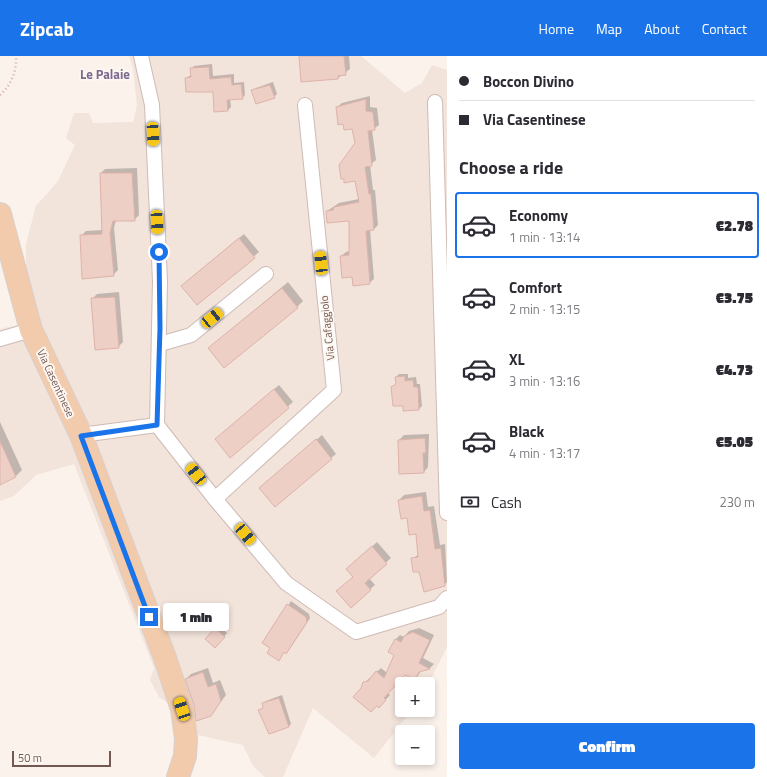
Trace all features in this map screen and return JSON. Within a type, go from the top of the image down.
[{"type":"main road","name":"Via Casentinese","points":[[0,214],[31,330],[81,436],[165,658],[182,709],[185,756],[178,777]]},
{"type":"street","points":[[140,56],[152,104],[160,281],[160,344],[157,425],[215,498],[286,583],[356,632],[439,607],[447,598]]},
{"type":"street","points":[[435,102],[447,513]]},
{"type":"street","name":"Via Cafaggiolo","points":[[215,498],[334,390],[305,105]]},
{"type":"street","points":[[160,344],[190,335],[266,274]]},
{"type":"street","points":[[0,339],[31,330]]},
{"type":"street","points":[[81,436],[157,425]]},
{"type":"path","points":[[0,94],[10,83],[14,73],[16,56]]},
{"type":"shaded area","points":[[129,56],[361,56],[405,93],[422,83],[432,65],[447,70],[447,647],[432,677],[395,677],[395,717],[406,717],[400,725],[395,725],[395,731],[374,758],[313,708],[283,777],[265,777],[253,766],[243,745],[175,730],[168,703],[159,697],[150,680],[154,668],[74,464],[36,475],[14,496],[0,501],[0,329],[39,320],[26,266],[26,244],[36,206],[58,181],[75,145],[66,138],[74,113],[89,113],[93,123],[133,122],[137,106],[133,67]]},
{"type":"building","points":[[299,56],[344,56],[346,75],[338,76],[338,79],[301,82]]},
{"type":"building","points":[[209,67],[210,79],[231,77],[232,85],[241,84],[243,99],[227,100],[228,111],[214,112],[213,92],[186,92],[185,78],[191,77],[190,68]]},
{"type":"building","points":[[270,85],[275,98],[256,104],[251,90]]},
{"type":"building","points":[[366,99],[366,111],[373,112],[375,130],[368,131],[372,166],[365,167],[369,194],[371,194],[374,230],[366,231],[370,284],[353,286],[352,277],[342,278],[340,256],[349,255],[349,221],[327,223],[326,211],[333,210],[334,207],[359,202],[355,181],[344,183],[344,179],[341,179],[339,165],[355,143],[352,129],[344,130],[343,124],[338,125],[336,107]]},
{"type":"building","points":[[100,173],[132,173],[135,221],[113,221],[110,233],[114,276],[82,279],[80,235],[102,234]]},
{"type":"building","points":[[239,238],[255,258],[197,305],[181,286]]},
{"type":"building","points":[[282,288],[298,308],[224,368],[208,348]]},
{"type":"building","points":[[115,297],[119,348],[95,350],[91,298]]},
{"type":"building","points":[[405,376],[405,381],[413,380],[414,387],[418,387],[419,410],[403,411],[403,406],[393,406],[391,387],[396,384],[395,377]]},
{"type":"building","points":[[274,389],[289,408],[230,458],[215,439]]},
{"type":"building","points":[[425,438],[426,453],[423,453],[424,473],[399,474],[398,440]]},
{"type":"building","points":[[316,439],[332,459],[275,507],[259,488]]},
{"type":"building","points":[[0,441],[16,477],[0,485]]},
{"type":"building","points":[[422,496],[424,511],[430,510],[435,549],[441,548],[445,586],[424,592],[419,572],[413,572],[411,558],[418,557],[416,534],[409,535],[407,518],[401,519],[398,500]]},
{"type":"building","points":[[372,546],[387,564],[365,583],[371,590],[351,608],[336,591],[353,577],[346,569]]},
{"type":"building","points":[[287,604],[306,617],[307,622],[286,654],[284,652],[279,661],[267,653],[270,648],[262,643]]},
{"type":"building","points":[[215,628],[225,637],[215,648],[205,639]]},
{"type":"building","points":[[413,632],[430,640],[419,663],[430,669],[419,672],[416,677],[409,677],[405,675],[403,677],[395,677],[395,686],[384,698],[386,700],[379,708],[377,706],[371,712],[353,697],[361,688],[363,682],[368,681],[376,671],[384,678],[394,655],[388,652],[395,639],[401,642],[404,636]]},
{"type":"building","points":[[203,672],[208,687],[216,684],[221,701],[211,716],[196,721],[194,705],[185,679]]},
{"type":"building","points":[[279,698],[289,727],[269,734],[258,710],[263,708],[262,703]]},
{"type":"district","name":"Le Palaie","points":[[105,74]]},
{"type":"route","points":[[149,617],[81,436],[157,425],[160,328],[159,252]]}]
